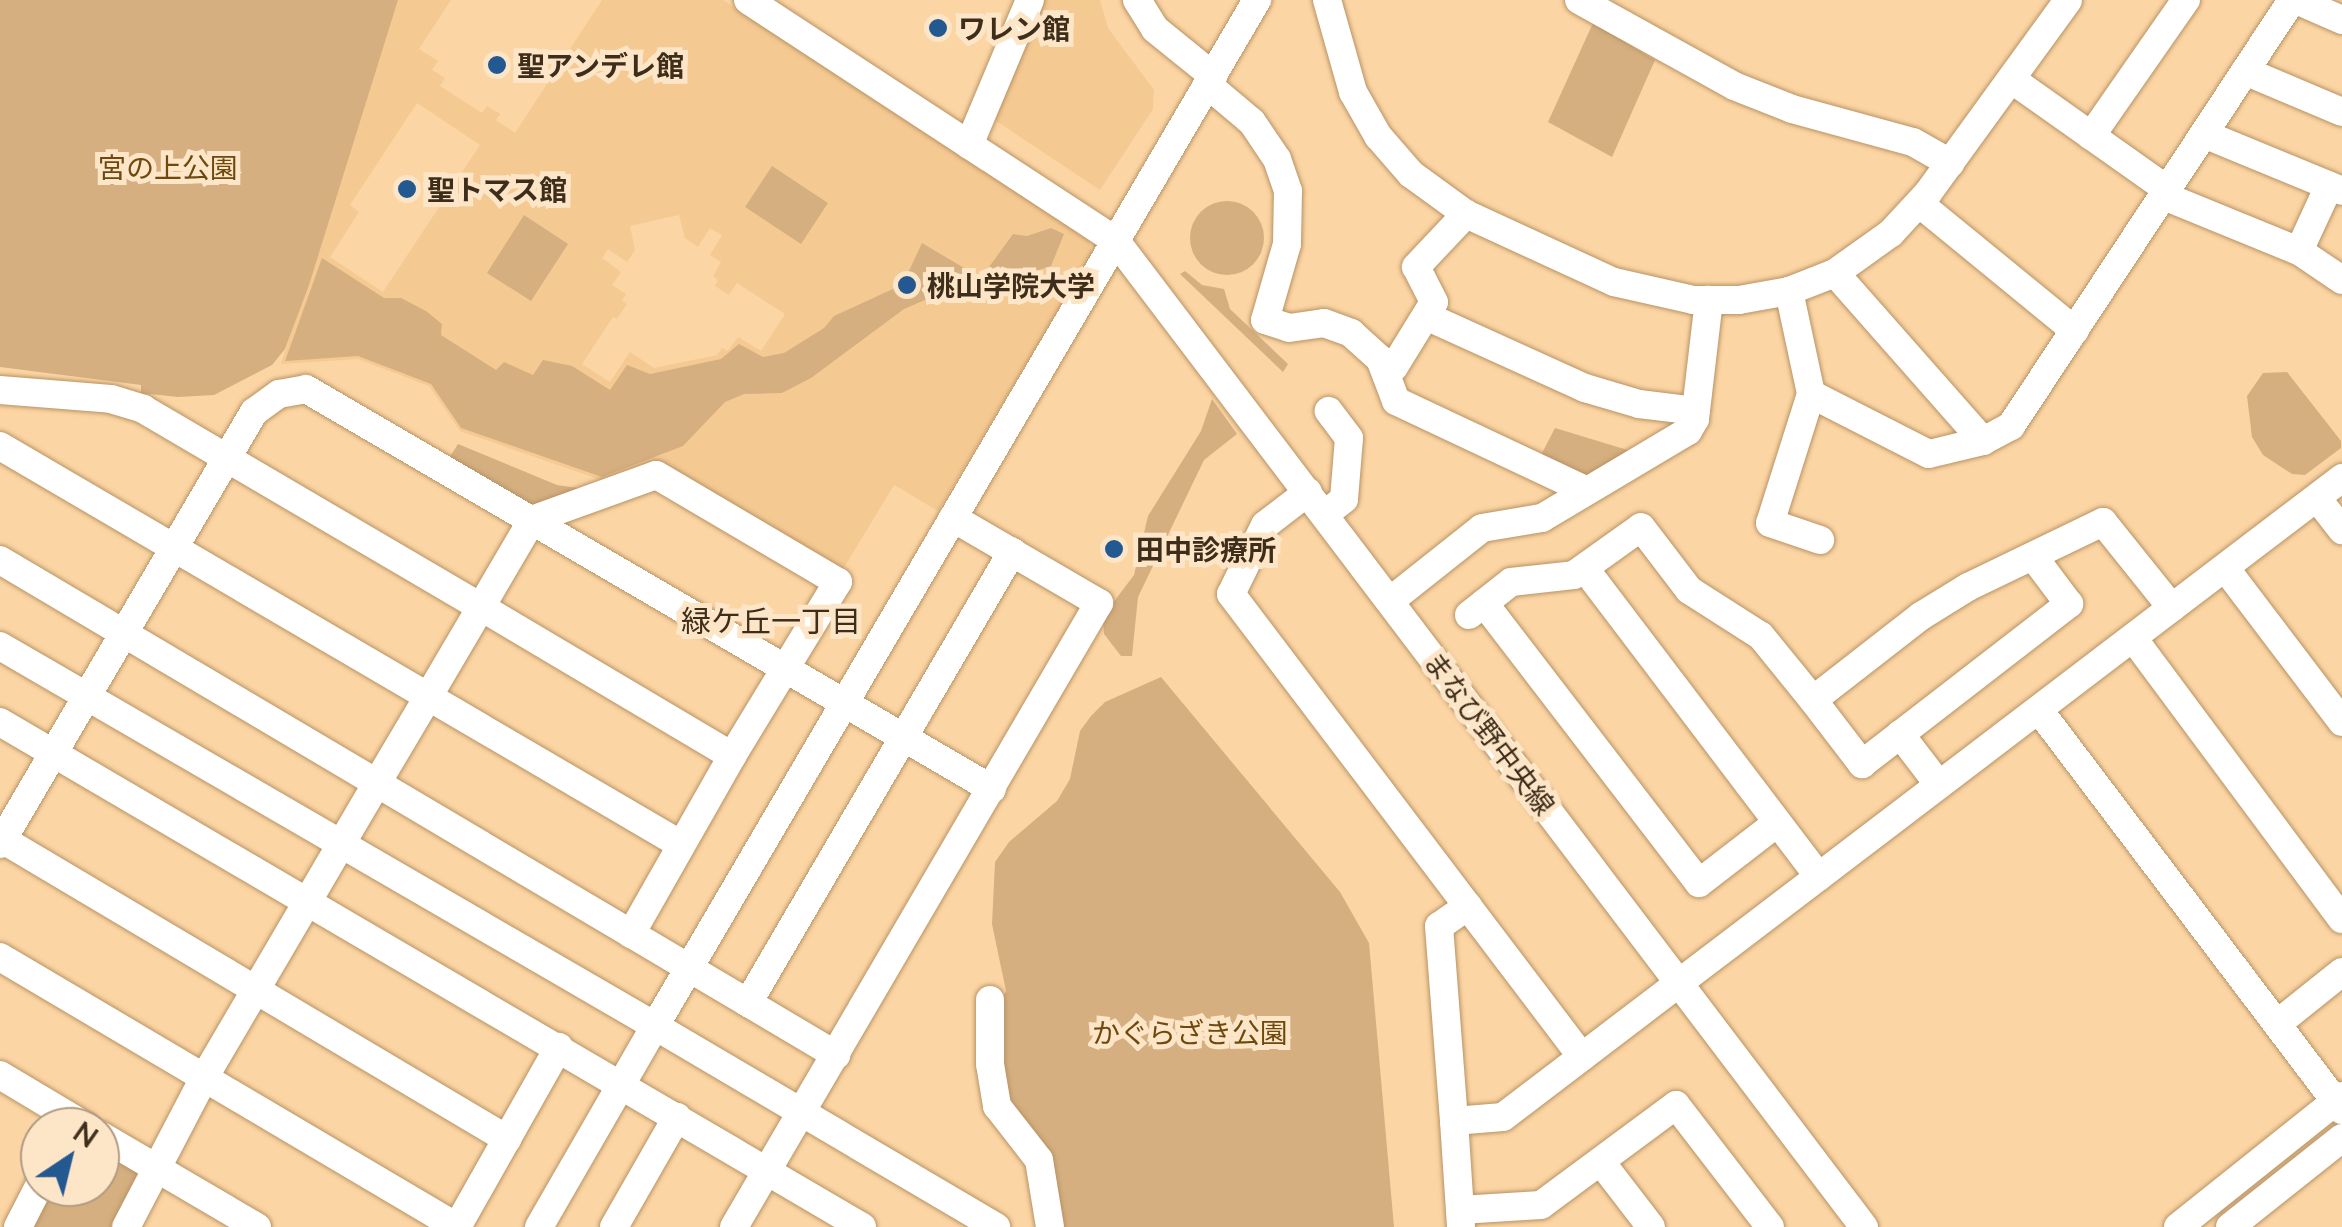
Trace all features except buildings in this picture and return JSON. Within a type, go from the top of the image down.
[{"type":"street","name":"まなび野中央線","points":[[748,0],[1116,241],[1864,1227]]},
{"type":"street","points":[[969,145],[1030,0]]},
{"type":"street","points":[[1137,0],[1155,29],[1252,122],[1277,159],[1288,190],[1287,244],[1265,320],[1289,328],[1324,323],[1337,326],[1363,341],[1386,369],[1396,401],[1586,490]]},
{"type":"street","points":[[539,1227],[1257,0]]},
{"type":"street","points":[[1327,0],[1346,75],[1378,136],[1411,174],[1466,214],[1614,282],[1660,295],[1709,300],[1790,291],[1836,273],[1891,233],[1920,204],[2068,0]]},
{"type":"street","points":[[1579,0],[1734,86],[1792,108],[1913,142],[1950,163]]},
{"type":"street","points":[[2092,136],[2186,0]]},
{"type":"street","points":[[1811,394],[1916,451],[1947,452],[1983,441],[2016,422],[2294,0],[2342,20]]},
{"type":"street","points":[[2245,72],[2342,112]]},
{"type":"street","points":[[2010,79],[2166,193],[2299,250],[2342,280]]},
{"type":"street","points":[[2204,134],[2335,188],[2299,250]]},
{"type":"street","points":[[1920,204],[2075,331]]},
{"type":"street","points":[[1386,369],[1394,366],[1434,302],[1416,267],[1466,214]]},
{"type":"street","points":[[1836,273],[1983,441]]},
{"type":"street","points":[[1790,291],[1811,394],[1770,523],[1820,540]]},
{"type":"street","points":[[1390,601],[1482,528],[1534,522],[1681,438],[1692,425],[1696,412],[1709,300]]},
{"type":"street","points":[[1426,316],[1585,388],[1639,404],[1696,412]]},
{"type":"street","points":[[507,1139],[257,988],[1,841],[226,458],[266,401],[306,388],[992,790]]},
{"type":"street","points":[[0,390],[110,400],[142,408],[732,756]]},
{"type":"street","points":[[1330,410],[1349,438],[1344,499],[1316,503],[1265,525],[1231,594],[1582,1057]]},
{"type":"street","points":[[0,446],[680,844]]},
{"type":"street","points":[[126,1227],[204,1078],[532,520],[656,475],[838,582],[680,844],[631,934]]},
{"type":"street","points":[[1454,1121],[1503,1117],[2342,478]]},
{"type":"street","points":[[2317,498],[2342,530]]},
{"type":"street","points":[[734,1227],[1098,603],[953,518]]},
{"type":"street","points":[[1813,700],[1921,616],[2103,522],[2172,608]]},
{"type":"street","points":[[1778,823],[1699,883],[1477,609],[1512,582],[1574,576],[1586,570],[1641,527],[1690,590],[1761,636],[1862,764],[2069,604],[2033,556]]},
{"type":"street","points":[[748,1003],[1012,552]]},
{"type":"street","points":[[0,560],[836,1055]]},
{"type":"street","points":[[2226,568],[2342,722]]},
{"type":"street","points":[[1586,570],[1818,876]]},
{"type":"street","points":[[2133,638],[2342,919]]},
{"type":"street","points":[[0,646],[89,694],[996,1227]]},
{"type":"street","points":[[2039,710],[2340,1103],[2178,1227]]},
{"type":"street","points":[[0,722],[861,1227]]},
{"type":"street","points":[[1900,734],[1938,785]]},
{"type":"street","points":[[1468,906],[1439,926],[1461,1219],[1542,1216],[1676,1104],[1770,1227]]},
{"type":"street","points":[[0,958],[457,1227],[559,1047]]},
{"type":"street","points":[[2277,1024],[2342,972]]},
{"type":"street","points":[[990,1000],[990,1064],[997,1106],[1039,1160],[1050,1227]]},
{"type":"street","points":[[0,1075],[50,1107]]},
{"type":"street","points":[[614,1227],[677,1117]]},
{"type":"street","points":[[2230,1227],[2342,1138]]},
{"type":"street","points":[[120,1147],[246,1224]]},
{"type":"street","points":[[1602,1162],[1651,1227]]},
{"type":"shaded area","name":"桃山学院大学","points":[[398,0],[451,0],[419,49],[438,61],[432,70],[445,78],[440,86],[482,113],[487,106],[500,114],[496,120],[515,133],[602,0],[723,0],[1088,239],[1092,253],[938,511],[894,485],[842,571],[659,462],[604,481],[460,431],[429,386],[358,359],[281,364]],"holes":[[[417,103],[480,145],[383,292],[330,257],[359,212],[350,205]],[[679,215],[685,238],[698,247],[710,228],[722,235],[710,255],[721,262],[713,276],[718,280],[715,286],[729,295],[737,283],[785,314],[761,351],[738,337],[728,351],[722,348],[717,355],[654,368],[630,352],[610,382],[582,364],[613,317],[617,319],[627,304],[622,300],[626,294],[612,285],[621,272],[602,258],[608,249],[627,262],[635,250],[630,226]]]},
{"type":"shaded area","name":"桃山学院大学","points":[[1042,0],[1100,0],[1108,28],[1154,90],[1153,109],[1100,190],[993,119]]},
{"type":"green space","name":"宮の上公園","points":[[0,0],[398,0],[309,285],[285,349],[272,365],[214,395],[178,397],[141,393],[141,385],[0,367]]},
{"type":"green space","points":[[1593,23],[1655,60],[1612,157],[1548,122]]},
{"type":"green space","points":[[772,166],[828,203],[801,244],[745,207]]},
{"type":"green space","points":[[1227,201],[1253,212],[1264,238],[1253,264],[1227,275],[1201,264],[1190,238],[1201,212]]},
{"type":"green space","points":[[524,215],[568,244],[531,301],[487,273]]},
{"type":"green space","points":[[1051,228],[1064,234],[1051,266],[1023,275],[1006,288],[925,300],[904,309],[811,378],[782,393],[744,394],[725,402],[683,446],[602,477],[461,428],[431,384],[358,356],[285,361],[322,258],[384,298],[401,298],[426,311],[442,324],[441,335],[496,370],[504,362],[533,375],[543,360],[572,366],[610,390],[627,365],[650,374],[721,359],[739,344],[763,357],[784,353],[824,328],[834,316],[895,288],[907,275],[922,243],[981,278],[1013,234],[1027,236]]},
{"type":"green space","points":[[1185,271],[1202,285],[1224,289],[1230,309],[1288,364],[1283,372],[1180,274]]},
{"type":"green space","points":[[2287,372],[2341,441],[2341,448],[2305,475],[2292,474],[2263,455],[2252,437],[2247,396],[2263,373]]},
{"type":"green space","points":[[1212,399],[1237,434],[1204,460],[1138,597],[1132,656],[1121,656],[1104,634],[1103,616],[1134,575],[1148,516],[1201,431]]},
{"type":"green space","points":[[1555,428],[1634,452],[1586,481],[1538,461]]},
{"type":"green space","points":[[458,444],[557,485],[584,489],[529,507],[448,460]]},
{"type":"green space","name":"かぐらざき公園","points":[[1161,677],[1340,892],[1369,943],[1394,1227],[1054,1227],[1008,1112],[996,1009],[1006,991],[992,924],[995,862],[1009,842],[1057,801],[1070,779],[1080,731],[1091,716],[1105,702]]},
{"type":"green space","points":[[120,1158],[140,1170],[141,1177],[117,1227],[32,1227],[43,1207],[120,1207]]},
{"type":"place","name":"ワレン館","points":[[938,28]]},
{"type":"place","name":"聖アンデレ館","points":[[497,65]]},
{"type":"place","name":"聖トマス館","points":[[407,189]]},
{"type":"place","name":"桃山学院大学","points":[[907,285]]},
{"type":"place","name":"田中診療所","points":[[1114,549]]},
{"type":"district","name":"緑ケ丘一丁目","points":[[771,620]]}]
